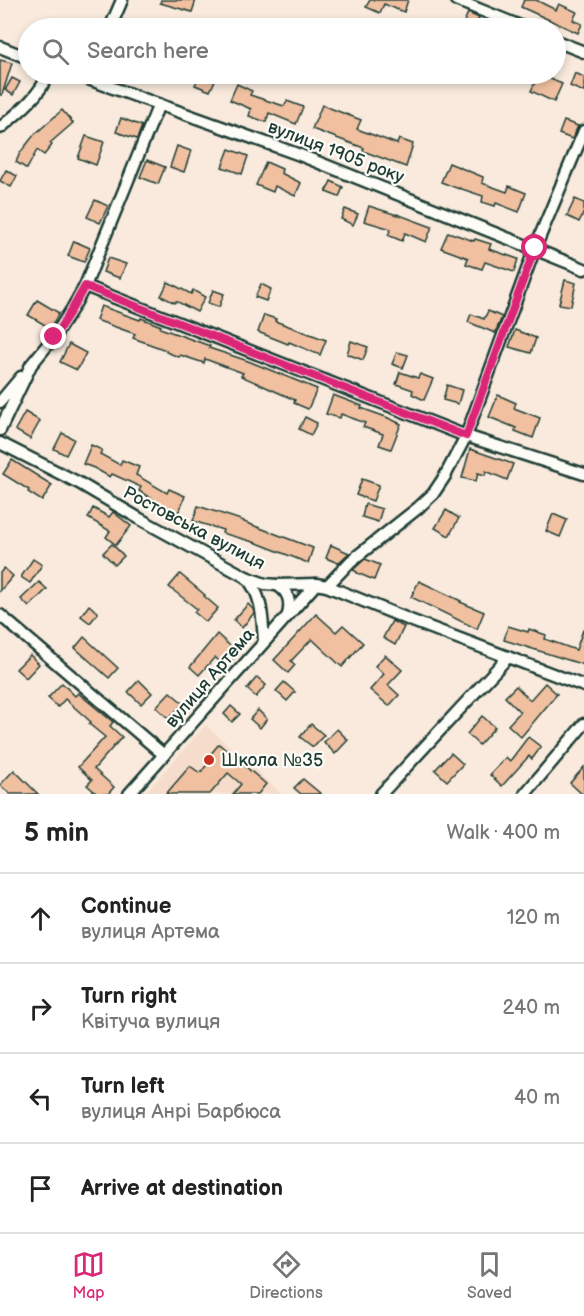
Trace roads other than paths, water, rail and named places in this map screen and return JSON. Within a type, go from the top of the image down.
[{"type":"street","points":[[114,18],[122,0]]},
{"type":"street","points":[[456,0],[500,18]]},
{"type":"street","points":[[566,45],[584,52]]},
{"type":"street","points":[[0,47],[18,54]]},
{"type":"street","points":[[0,128],[22,109],[42,84]]},
{"type":"street","name":"вулиця 1905 року","points":[[110,84],[300,154],[584,269]]},
{"type":"street","points":[[0,402],[54,337],[85,286],[159,104]]},
{"type":"street","name":"вулиця Артема","points":[[129,794],[288,615],[321,585],[433,494],[466,436],[535,248],[584,131]]},
{"type":"street","points":[[85,286],[466,436],[584,474]]},
{"type":"street","points":[[0,430],[31,365]]},
{"type":"street","name":"Ростовська вулиця","points":[[0,443],[62,474],[258,582],[277,585],[321,585],[584,686]]},
{"type":"street","points":[[246,577],[260,599],[264,641]]},
{"type":"street","points":[[260,599],[266,588],[277,585],[287,594],[288,615]]},
{"type":"street","points":[[0,615],[164,755]]},
{"type":"street","points":[[381,794],[508,657]]},
{"type":"street","points":[[525,794],[584,724]]},
{"type":"place","name":"Школа №35","points":[[209,760]]}]
